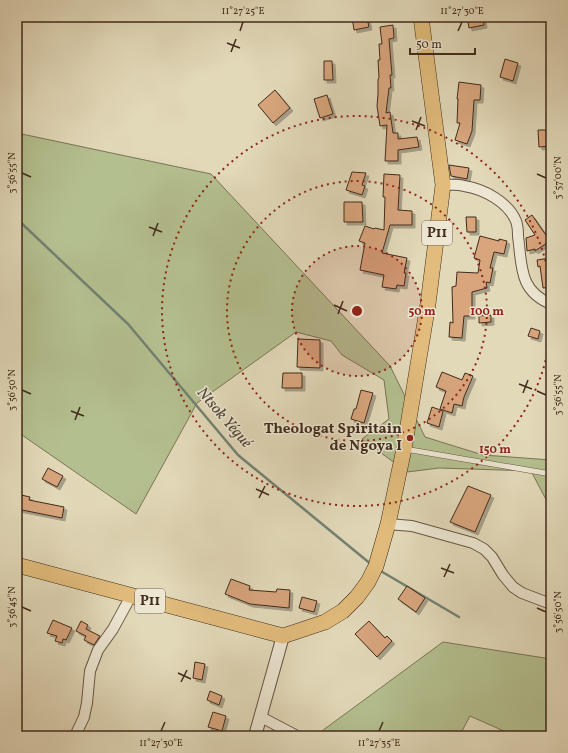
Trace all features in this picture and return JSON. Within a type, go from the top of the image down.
[{"type":"main road","name":"P11","points":[[17,565],[283,636],[325,622],[343,611],[357,597],[368,582],[376,566],[388,524],[404,449],[428,304],[443,185],[421,17]]},
{"type":"street","points":[[443,185],[464,185],[475,188],[497,199],[511,212],[516,222],[525,281],[533,292],[551,304]]},
{"type":"street","points":[[388,524],[412,526],[473,542],[484,549],[492,557],[503,575],[513,587],[551,604]]},
{"type":"street","points":[[75,736],[84,716],[87,703],[90,672],[98,650],[121,615],[131,596]]},
{"type":"street","points":[[255,736],[283,636]]},
{"type":"street","points":[[261,717],[297,736]]},
{"type":"lane","points":[[404,449],[551,474]]},
{"type":"green space","points":[[17,133],[211,174],[390,366],[425,437],[483,455],[551,460],[551,509],[531,471],[439,468],[407,472],[362,439],[389,419],[384,380],[342,355],[331,341],[296,332],[197,403],[136,514],[19,433],[17,430]]},
{"type":"green space","points":[[443,642],[551,659],[551,736],[515,736],[470,716],[462,731],[465,736],[315,736]]},
{"type":"building","points":[[352,17],[367,17],[369,27],[354,30]]},
{"type":"building","points":[[467,17],[483,17],[484,25],[469,28]]},
{"type":"building","points":[[393,25],[394,38],[389,39],[392,75],[390,75],[391,88],[389,88],[386,113],[390,112],[393,133],[398,133],[398,139],[417,137],[419,147],[398,150],[398,161],[385,161],[387,125],[380,126],[377,106],[379,78],[378,60],[380,60],[379,44],[382,44],[380,27]]},
{"type":"building","points":[[505,59],[518,63],[513,81],[500,77]]},
{"type":"building","points":[[324,61],[332,61],[333,80],[324,80]]},
{"type":"building","points":[[459,82],[481,85],[480,100],[474,100],[472,131],[467,144],[455,140],[460,123],[457,123]]},
{"type":"building","points":[[275,90],[290,108],[273,123],[258,105]]},
{"type":"building","points":[[327,95],[333,114],[320,118],[314,99]]},
{"type":"building","points":[[538,130],[551,130],[551,146],[539,147]]},
{"type":"building","points":[[449,165],[469,168],[467,179],[451,176]]},
{"type":"building","points":[[352,172],[366,173],[362,185],[365,186],[362,195],[346,190]]},
{"type":"building","points":[[384,174],[400,175],[398,210],[412,211],[412,225],[390,225],[382,253],[407,258],[404,273],[406,273],[404,286],[397,285],[396,289],[382,287],[384,275],[360,270],[365,243],[359,241],[365,226],[384,230]]},
{"type":"building","points":[[344,202],[362,202],[363,222],[344,222]]},
{"type":"building","points":[[532,215],[550,241],[535,251],[535,249],[527,251],[526,238],[535,235],[525,220]]},
{"type":"building","points":[[466,217],[476,217],[476,232],[467,232]]},
{"type":"building","points":[[480,236],[499,241],[499,239],[507,241],[504,254],[494,252],[490,268],[493,268],[490,283],[486,282],[487,288],[472,292],[472,316],[464,316],[462,338],[449,337],[450,322],[453,323],[452,287],[456,286],[457,272],[478,273],[480,260],[474,258]]},
{"type":"building","points":[[550,258],[551,287],[543,288],[540,266],[538,267],[537,260]]},
{"type":"building","points":[[491,315],[491,322],[479,323],[479,316]]},
{"type":"building","points":[[531,328],[540,331],[538,339],[528,336]]},
{"type":"building","points":[[298,339],[320,340],[320,368],[297,367]]},
{"type":"building","points":[[442,372],[462,380],[465,373],[473,376],[464,397],[462,406],[454,404],[452,413],[440,409],[446,391],[436,387]]},
{"type":"building","points":[[283,373],[302,373],[302,388],[282,388]]},
{"type":"building","points":[[361,390],[373,393],[364,423],[351,419],[354,409],[356,409]]},
{"type":"building","points":[[432,407],[443,411],[439,427],[427,423]]},
{"type":"building","points":[[48,468],[63,476],[57,487],[42,479]]},
{"type":"building","points":[[468,486],[491,495],[475,532],[450,522]]},
{"type":"building","points":[[17,494],[30,497],[29,500],[64,507],[62,518],[17,509]]},
{"type":"building","points":[[231,579],[250,586],[249,590],[276,592],[277,589],[290,590],[289,608],[250,604],[225,594]]},
{"type":"building","points":[[407,586],[425,598],[416,612],[398,599]]},
{"type":"building","points":[[302,597],[317,601],[314,612],[299,608]]},
{"type":"building","points":[[53,620],[72,628],[66,640],[63,639],[62,643],[55,641],[57,636],[47,633]]},
{"type":"building","points":[[81,621],[88,625],[86,629],[100,636],[94,645],[84,640],[86,636],[76,631]]},
{"type":"building","points":[[369,621],[385,638],[387,636],[392,641],[377,657],[355,634]]},
{"type":"building","points":[[195,662],[205,664],[202,680],[193,678]]},
{"type":"building","points":[[210,691],[222,696],[219,705],[207,700]]},
{"type":"building","points":[[213,712],[226,716],[222,731],[208,727]]},
{"type":"waterway","name":"Ntsok Yégué","points":[[17,219],[128,324],[238,455],[372,565]]},
{"type":"waterway","name":"Ntsok Yégué","points":[[379,570],[459,617]]},
{"type":"place","name":"Theologat Spiritain de Ngoya I","points":[[410,438]]}]
